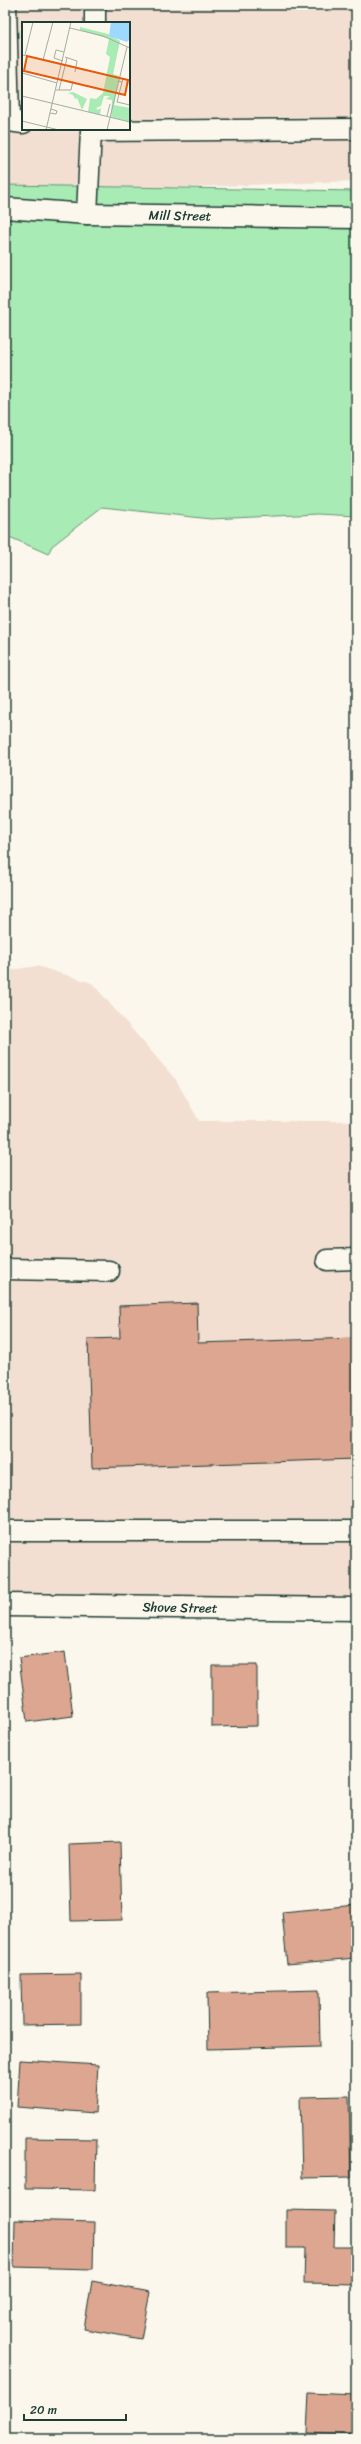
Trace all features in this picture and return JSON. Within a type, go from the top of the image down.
[{"type":"street","name":"Shove Street","points":[[5,1606],[356,1609]]},
{"type":"lane","points":[[6,5],[8,121],[22,123]]},
{"type":"lane","points":[[95,5],[95,22]]},
{"type":"lane","points":[[130,130],[356,128]]},
{"type":"lane","points":[[86,130],[87,214]]},
{"type":"lane","name":"Mill Street","points":[[5,208],[87,214],[356,218]]},
{"type":"lane","points":[[327,1260],[356,1259]]},
{"type":"lane","points":[[5,1269],[109,1270]]},
{"type":"lane","points":[[5,1531],[356,1532]]},
{"type":"shaded area","points":[[5,5],[356,5],[356,181],[5,194]]},
{"type":"shaded area","points":[[37,966],[92,983],[176,1080],[199,1121],[356,1121],[356,1609],[5,1607],[5,971]]},
{"type":"green space","points":[[5,185],[356,191],[356,516],[318,514],[211,519],[102,507],[52,546],[48,554],[5,535]]},
{"type":"building","points":[[197,1303],[198,1343],[356,1338],[356,1459],[92,1468],[88,1339],[120,1338],[119,1306]]},
{"type":"building","points":[[65,1652],[73,1716],[27,1722],[19,1658]]},
{"type":"building","points":[[212,1665],[257,1665],[257,1726],[212,1727]]},
{"type":"building","points":[[120,1842],[122,1920],[71,1921],[69,1844]]},
{"type":"building","points":[[356,1905],[356,1958],[287,1964],[282,1912]]},
{"type":"building","points":[[81,1974],[81,2024],[22,2025],[21,1975]]},
{"type":"building","points":[[319,1990],[320,2046],[208,2049],[207,1993]]},
{"type":"building","points":[[20,2060],[98,2065],[95,2113],[17,2107]]},
{"type":"building","points":[[349,2096],[351,2177],[302,2178],[300,2097]]},
{"type":"building","points":[[25,2138],[96,2139],[95,2190],[25,2189]]},
{"type":"building","points":[[286,2210],[335,2211],[334,2247],[356,2247],[356,2284],[304,2283],[305,2248],[286,2248]]},
{"type":"building","points":[[15,2220],[94,2222],[93,2269],[14,2267]]},
{"type":"building","points":[[92,2281],[150,2292],[141,2339],[84,2329]]},
{"type":"building","points":[[309,2393],[356,2395],[356,2435],[307,2433]]}]
